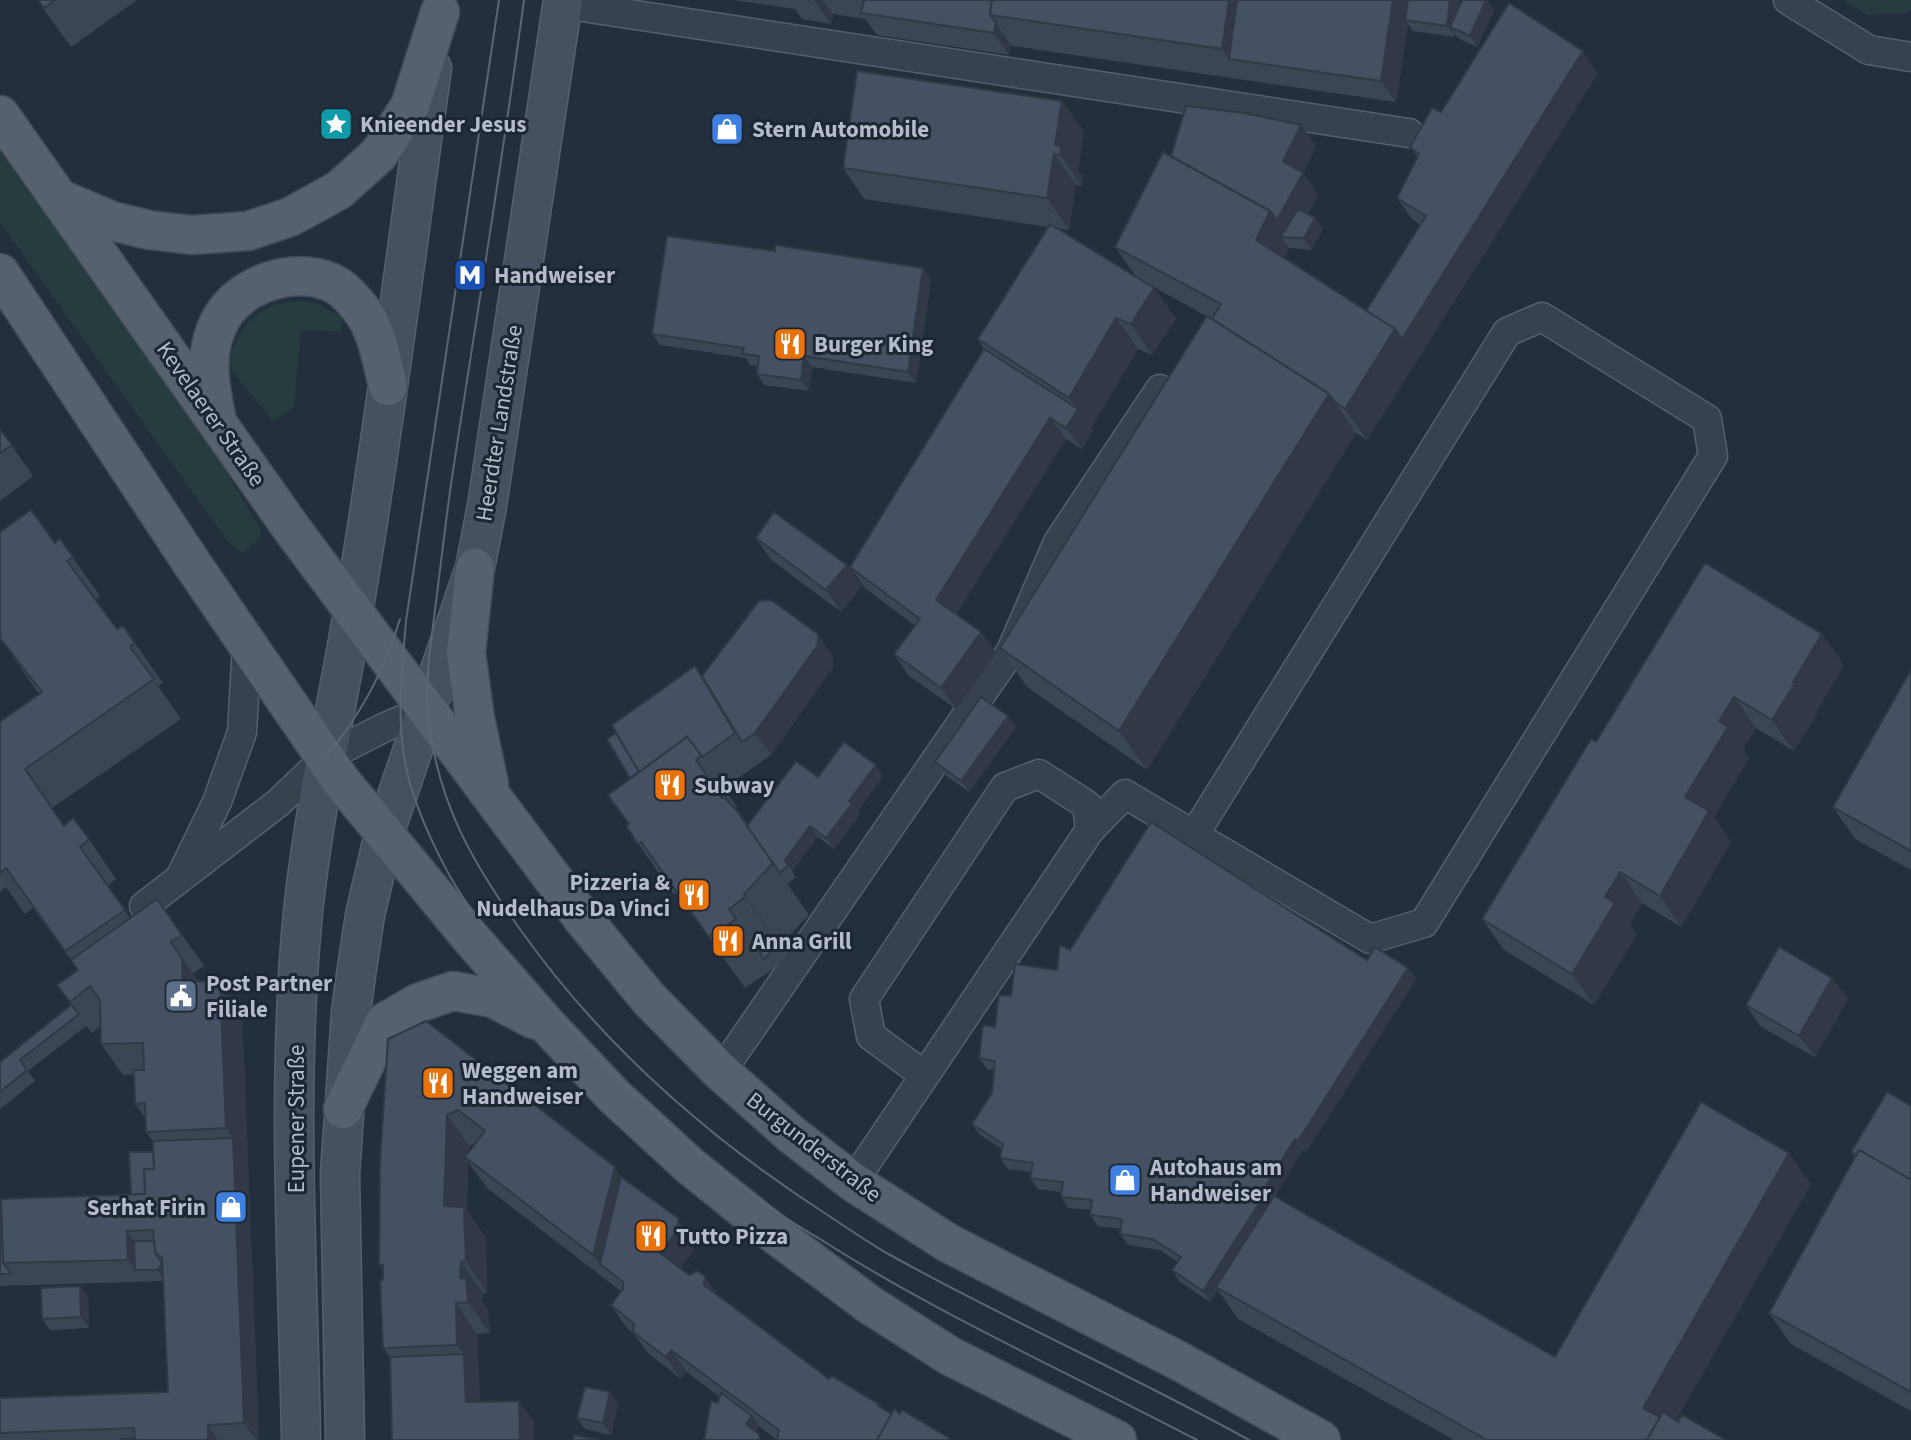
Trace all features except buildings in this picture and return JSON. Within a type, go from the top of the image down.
[{"type":"main road","name":"Heerdter Landstraße","points":[[384,834],[475,568],[487,506],[563,2]]},
{"type":"main road","points":[[60,200],[113,222],[192,235],[248,231],[289,217],[339,190],[379,154],[410,106],[441,6]]},
{"type":"main road","points":[[325,758],[354,611],[441,6]]},
{"type":"main road","name":"Kevelaerer Straße","points":[[0,115],[292,529],[427,709]]},
{"type":"main road","points":[[0,272],[325,758],[384,834],[549,1027],[614,1096],[689,1165],[870,1306],[950,1356],[1117,1440]]},
{"type":"main road","points":[[217,421],[208,377],[211,345],[222,316],[244,294],[270,280],[299,276],[331,282],[352,299],[366,317],[379,349],[387,386]]},
{"type":"main road","points":[[475,568],[466,653],[475,718],[493,800]]},
{"type":"main road","name":"Burgunderstraße","points":[[427,709],[583,919],[649,999],[721,1072],[792,1135],[853,1182],[948,1243],[1179,1361],[1321,1440]]},
{"type":"main road","name":"Eupener Straße","points":[[302,1440],[296,1034],[303,912],[325,758]]},
{"type":"main road","name":"Eupener Straße","points":[[345,1440],[340,1271],[340,1174],[344,1109],[356,975],[365,915],[384,834]]},
{"type":"main road","points":[[344,1109],[385,1022],[418,1003],[453,991],[493,998],[549,1027]]},
{"type":"lane","points":[[1788,0],[1869,50],[1911,57]]},
{"type":"lane","points":[[563,2],[1409,133]]},
{"type":"lane","points":[[853,1182],[1090,830],[1125,793],[1194,835],[1370,939],[1423,923],[1713,456],[1707,419],[1542,317],[1507,332],[1194,835]]},
{"type":"lane","points":[[721,1072],[1011,651],[1058,542],[1160,389]]},
{"type":"lane","points":[[179,880],[217,802],[242,732],[247,644]]},
{"type":"lane","points":[[144,906],[278,803],[325,758],[427,709]]},
{"type":"lane","points":[[923,1075],[871,1036],[864,999],[1005,788],[1040,774],[1087,805],[1090,830]]},
{"type":"green space","points":[[1843,0],[1911,0],[1911,10],[1905,13],[1867,15]]},
{"type":"green space","points":[[0,151],[209,443],[261,530],[261,537],[242,554],[225,538],[0,222]]},
{"type":"green space","points":[[303,301],[319,304],[342,318],[341,332],[301,330],[294,408],[273,421],[228,366],[238,338],[252,318],[274,306]]},
{"type":"tram line","points":[[499,0],[406,621],[402,676],[401,731],[406,767],[423,820],[440,857],[480,921],[577,1034],[638,1097],[738,1183],[795,1224],[875,1273],[1197,1440]]},
{"type":"tram line","points":[[524,0],[450,488],[428,674],[428,712],[439,774],[448,802],[472,855],[522,932],[588,1014],[662,1088],[743,1156],[785,1187],[892,1256],[1249,1440]]},
{"type":"tram line","points":[[325,758],[370,693],[400,619]]},
{"type":"place","name":"Knieender Jesus","points":[[336,124]]},
{"type":"place","name":"Stern Automobile","points":[[727,129]]},
{"type":"place","name":"Handweiser","points":[[470,275]]},
{"type":"place","name":"Burger King","points":[[790,344]]},
{"type":"place","name":"Subway","points":[[670,785]]},
{"type":"place","name":"Pizzeria & Nudelhaus Da Vinci","points":[[694,895]]},
{"type":"place","name":"Anna Grill","points":[[728,941]]},
{"type":"place","name":"Post Partner Filiale","points":[[181,996]]},
{"type":"place","name":"Weggen am Handweiser","points":[[438,1083]]},
{"type":"place","name":"Autohaus am Handweiser","points":[[1125,1180]]},
{"type":"place","name":"Serhat Firin","points":[[231,1207]]},
{"type":"place","name":"Tutto Pizza","points":[[651,1236]]}]
